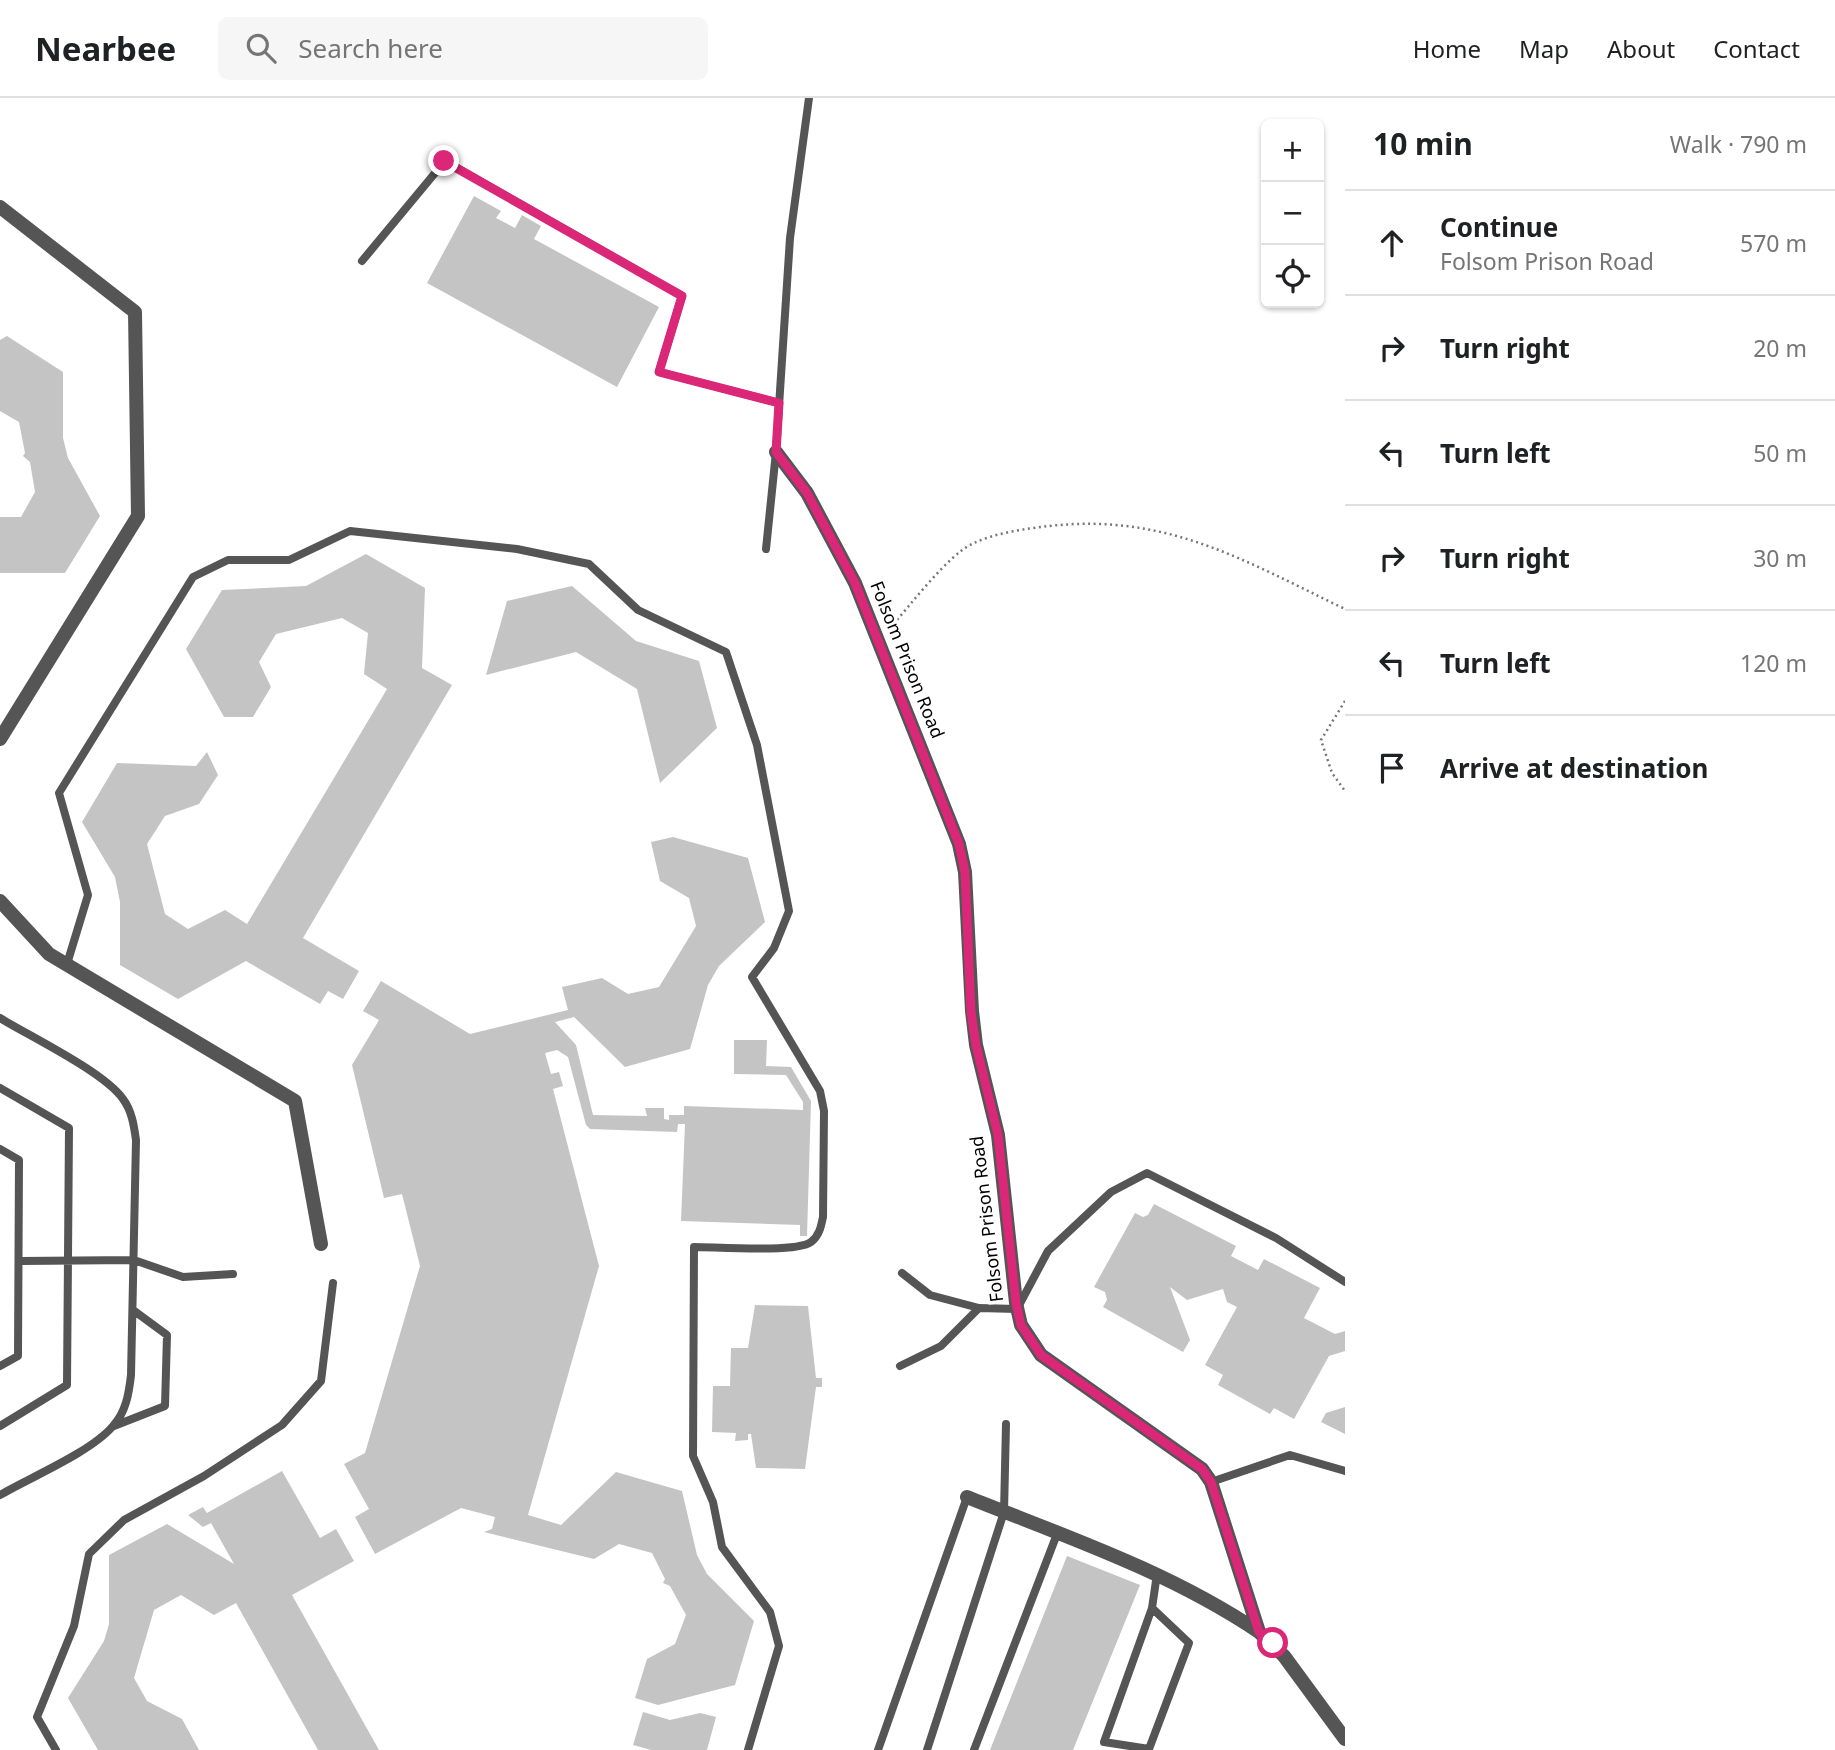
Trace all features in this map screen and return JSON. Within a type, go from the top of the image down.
[{"type":"street","points":[[0,207],[135,312],[138,516],[0,740]]},
{"type":"street","name":"Folsom Prison Road","points":[[776,452],[807,493],[833,537],[878,640],[959,844],[965,872],[971,1012],[976,1045],[998,1135],[1021,1325],[1041,1355],[1202,1469],[1211,1482],[1259,1632]]},
{"type":"street","points":[[0,901],[49,954],[295,1101],[321,1244]]},
{"type":"street","name":"Folsom Prison Road","points":[[967,1497],[1157,1574],[1208,1599],[1259,1632],[1284,1656],[1345,1739]]},
{"type":"lane","points":[[766,549],[776,452],[790,238],[809,98]]},
{"type":"lane","points":[[362,261],[444,161],[682,296],[659,372],[779,403]]},
{"type":"lane","points":[[67,964],[88,895],[59,793],[193,577],[228,560],[289,560],[350,531],[517,549],[589,564],[638,610],[726,652],[757,745],[789,911],[775,948],[752,977],[820,1091],[824,1111],[822,1217],[818,1234],[811,1241],[794,1248],[694,1247],[693,1456],[713,1502],[722,1547],[770,1612],[779,1646],[748,1750]]},
{"type":"lane","points":[[0,1018],[105,1082],[123,1098],[133,1119],[136,1140],[133,1310],[127,1401],[114,1426]]},
{"type":"lane","points":[[0,1088],[69,1128],[71,1262],[67,1385],[0,1426]]},
{"type":"lane","points":[[0,1149],[19,1160],[21,1261],[18,1356],[0,1366]]},
{"type":"lane","points":[[902,1273],[929,1295],[979,1308],[1017,1309],[1048,1251],[1111,1192],[1147,1173],[1276,1238],[1345,1282]]},
{"type":"lane","points":[[21,1261],[134,1260],[183,1277],[233,1274]]},
{"type":"lane","points":[[56,1750],[37,1717],[74,1626],[89,1554],[124,1520],[204,1476],[282,1425],[321,1381],[333,1283]]},
{"type":"lane","points":[[900,1366],[941,1346],[979,1308]]},
{"type":"lane","points":[[0,1495],[95,1441],[114,1426],[165,1406],[167,1335],[133,1310]]},
{"type":"lane","points":[[927,1750],[1004,1512],[1006,1424]]},
{"type":"lane","points":[[1211,1482],[1290,1455],[1345,1471]]},
{"type":"lane","points":[[878,1750],[967,1497]]},
{"type":"lane","points":[[974,1750],[1057,1534]]},
{"type":"lane","points":[[1152,1608],[1188,1643],[1149,1749],[1104,1742],[1152,1608],[1157,1574]]},
{"type":"path","points":[[878,640],[956,555],[971,544],[1021,530],[1087,522],[1139,526],[1203,543],[1345,609]]},
{"type":"path","points":[[1345,701],[1321,740],[1332,773],[1345,791]]},
{"type":"building","points":[[474,196],[501,211],[496,218],[515,228],[522,215],[541,226],[534,239],[659,307],[617,387],[427,283]]},
{"type":"building","points":[[7,336],[63,372],[63,438],[68,458],[100,516],[65,573],[0,573],[0,517],[21,517],[35,492],[30,462],[23,456],[25,453],[19,422],[0,411],[0,340]]},
{"type":"building","points":[[366,554],[425,588],[422,668],[452,685],[303,938],[359,971],[343,999],[328,991],[320,1004],[246,961],[178,999],[120,965],[120,902],[115,877],[82,822],[117,763],[196,766],[207,752],[218,775],[199,804],[165,816],[147,844],[165,914],[188,929],[225,910],[247,924],[387,689],[364,674],[368,633],[342,618],[276,634],[259,662],[271,687],[253,717],[224,717],[186,649],[222,590],[306,586]]},
{"type":"building","points":[[572,586],[636,641],[699,661],[717,728],[660,783],[637,689],[576,652],[486,675],[507,601]]},
{"type":"building","points":[[673,837],[748,858],[765,922],[719,966],[708,985],[690,1049],[625,1067],[574,1017],[555,1022],[576,1045],[593,1115],[647,1116],[645,1108],[664,1108],[664,1119],[669,1120],[669,1115],[684,1115],[684,1106],[803,1110],[803,1102],[786,1075],[734,1074],[734,1040],[767,1040],[766,1066],[791,1067],[811,1101],[807,1236],[800,1236],[800,1225],[681,1221],[685,1124],[678,1124],[677,1132],[590,1129],[586,1125],[568,1057],[557,1050],[545,1053],[551,1074],[559,1072],[563,1086],[553,1089],[599,1266],[528,1515],[561,1525],[616,1472],[682,1491],[697,1555],[707,1574],[754,1621],[735,1685],[658,1705],[635,1698],[647,1659],[675,1644],[686,1615],[670,1586],[663,1583],[665,1579],[652,1553],[619,1544],[594,1559],[484,1532],[492,1529],[495,1517],[461,1508],[375,1554],[355,1517],[369,1509],[344,1464],[365,1453],[420,1266],[402,1194],[384,1198],[352,1065],[379,1020],[363,1011],[381,981],[470,1034],[568,1010],[562,987],[602,978],[628,994],[659,987],[696,926],[689,898],[660,881],[651,842]]},
{"type":"building","points":[[1154,1204],[1236,1246],[1231,1256],[1258,1270],[1264,1259],[1320,1288],[1304,1318],[1335,1334],[1345,1331],[1345,1351],[1329,1356],[1294,1419],[1274,1408],[1270,1414],[1218,1385],[1223,1375],[1205,1365],[1237,1307],[1227,1302],[1223,1289],[1187,1300],[1170,1287],[1190,1340],[1183,1352],[1103,1307],[1107,1300],[1105,1292],[1094,1287],[1135,1213],[1143,1217],[1148,1215]]},
{"type":"building","points":[[755,1305],[808,1306],[816,1378],[822,1378],[822,1387],[816,1387],[805,1469],[756,1468],[751,1434],[748,1434],[748,1440],[735,1441],[736,1433],[712,1432],[713,1386],[730,1386],[731,1348],[748,1348]]},
{"type":"building","points":[[1345,1407],[1345,1434],[1321,1422],[1326,1413]]},
{"type":"building","points":[[282,1471],[320,1538],[336,1529],[354,1561],[292,1595],[379,1750],[318,1750],[236,1603],[214,1615],[181,1595],[154,1610],[134,1678],[147,1701],[182,1719],[199,1750],[98,1750],[68,1698],[104,1641],[109,1624],[109,1555],[167,1524],[234,1564],[211,1523],[203,1527],[188,1515],[203,1507],[207,1513]]},
{"type":"building","points":[[1067,1556],[1140,1585],[1073,1750],[990,1750]]},
{"type":"building","points":[[643,1712],[670,1720],[700,1713],[716,1717],[707,1750],[651,1750],[633,1745]]},
{"type":"route","points":[[444,161],[682,296],[659,372],[779,403],[776,452],[807,493],[833,537],[855,583],[959,844],[965,872],[971,1012],[976,1045],[998,1135],[1016,1303],[1021,1325],[1041,1355],[1202,1469],[1211,1482],[1259,1632],[1273,1643]]}]
